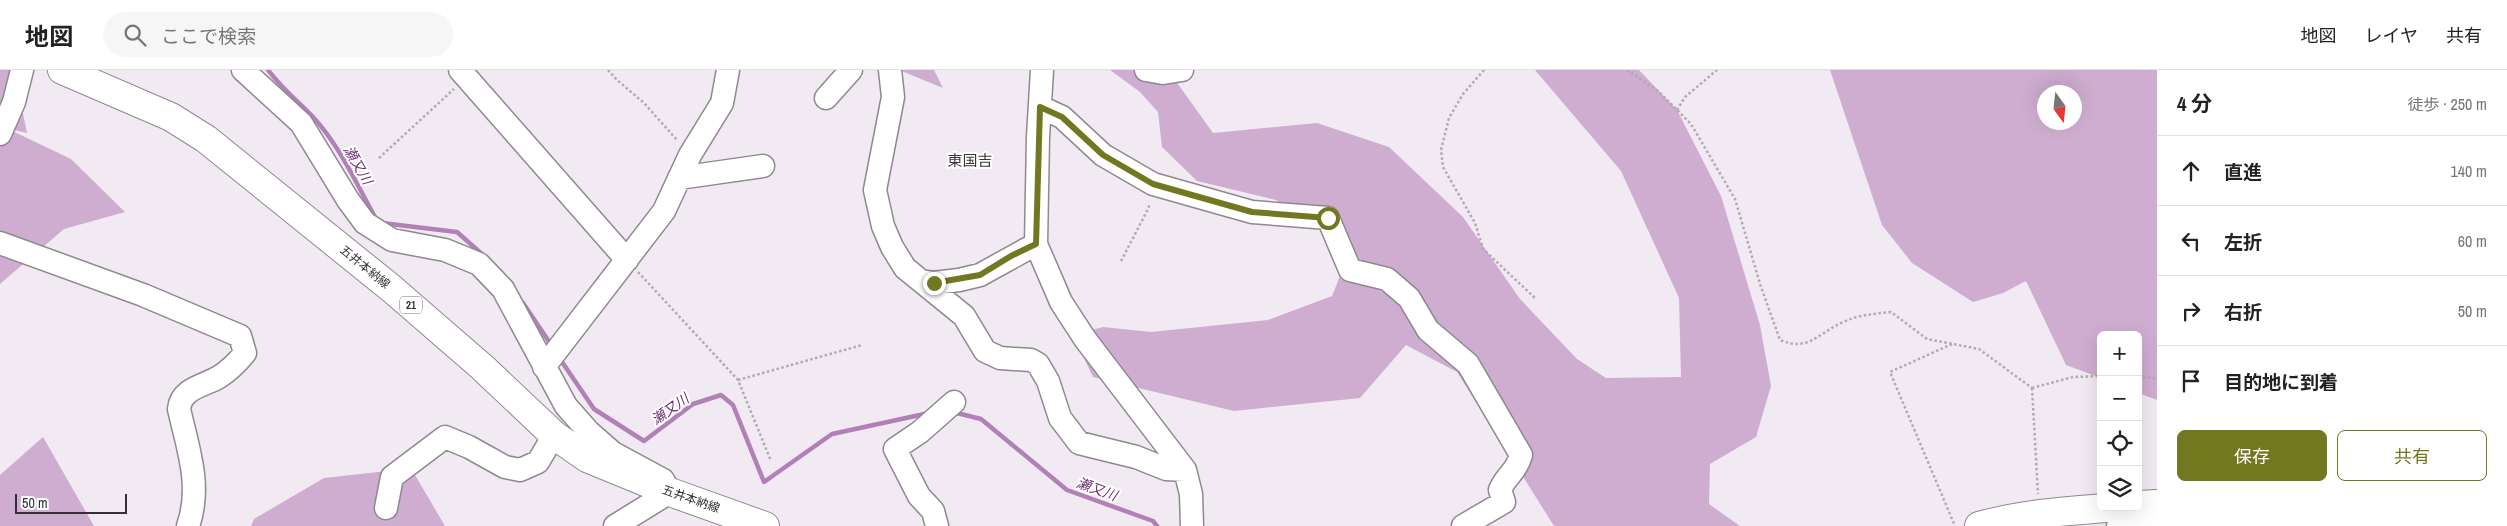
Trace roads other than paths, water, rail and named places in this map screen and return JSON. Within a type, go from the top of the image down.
[{"type":"main road","name":"五井本納線","points":[[62,70],[171,118],[206,139],[392,289],[482,368],[554,435],[593,462],[765,526]]},
{"type":"main road","points":[[2142,505],[2157,504]]},
{"type":"main road","points":[[1979,526],[2003,519],[2097,509]]},
{"type":"street","points":[[0,134],[14,102],[22,70]]},
{"type":"street","points":[[243,70],[301,123],[365,223],[392,240],[445,250],[479,264],[502,290],[566,406],[588,432],[613,453],[663,480],[670,492],[615,526]]},
{"type":"street","points":[[544,367],[664,211],[690,155],[722,103],[728,70]]},
{"type":"street","points":[[826,98],[851,70]]},
{"type":"street","points":[[890,70],[893,97],[874,190],[883,226],[892,247],[905,268],[964,316],[985,351],[1000,358],[1031,360],[1038,364],[1048,381],[1060,418],[1079,443],[1136,457],[1166,469],[1185,470]]},
{"type":"street","points":[[1042,70],[1036,244],[1061,302],[1085,339],[1185,470],[1191,494],[1192,526]]},
{"type":"street","points":[[1146,70],[1163,73],[1182,70]]},
{"type":"street","points":[[464,74],[627,260]]},
{"type":"street","points":[[1040,107],[1062,117],[1103,155],[1153,184],[1252,212],[1328,218],[1350,270],[1387,279],[1409,298],[1428,330],[1468,364],[1522,455],[1517,469],[1503,482],[1500,490],[1504,502],[1463,526]]},
{"type":"street","points":[[679,178],[764,166]]},
{"type":"street","points":[[0,243],[143,295],[240,336],[245,353],[236,365],[218,378],[190,391],[180,400],[179,409],[195,492],[193,510],[188,526]]},
{"type":"street","points":[[921,280],[934,283],[980,275],[1011,256],[1036,244]]},
{"type":"street","points":[[937,526],[933,511],[919,496],[895,449],[920,432],[954,402]]},
{"type":"street","points":[[386,508],[392,477],[444,437],[469,447],[505,467],[520,470],[538,462],[554,435]]},
{"type":"street","points":[[2118,526],[2157,524]]},
{"type":"waterway","name":"瀬又川","points":[[268,70],[332,140],[376,219]]},
{"type":"waterway","name":"瀬又川","points":[[382,223],[457,232],[483,255]]},
{"type":"waterway","name":"瀬又川","points":[[523,303],[552,346]]},
{"type":"waterway","name":"瀬又川","points":[[560,359],[594,409],[644,441],[693,404],[721,395],[733,405],[764,482],[832,434],[929,413]]},
{"type":"waterway","name":"瀬又川","points":[[953,412],[981,419],[1067,490],[1153,521],[1157,526]]},
{"type":"district","name":"東国吉","points":[[970,161]]}]
